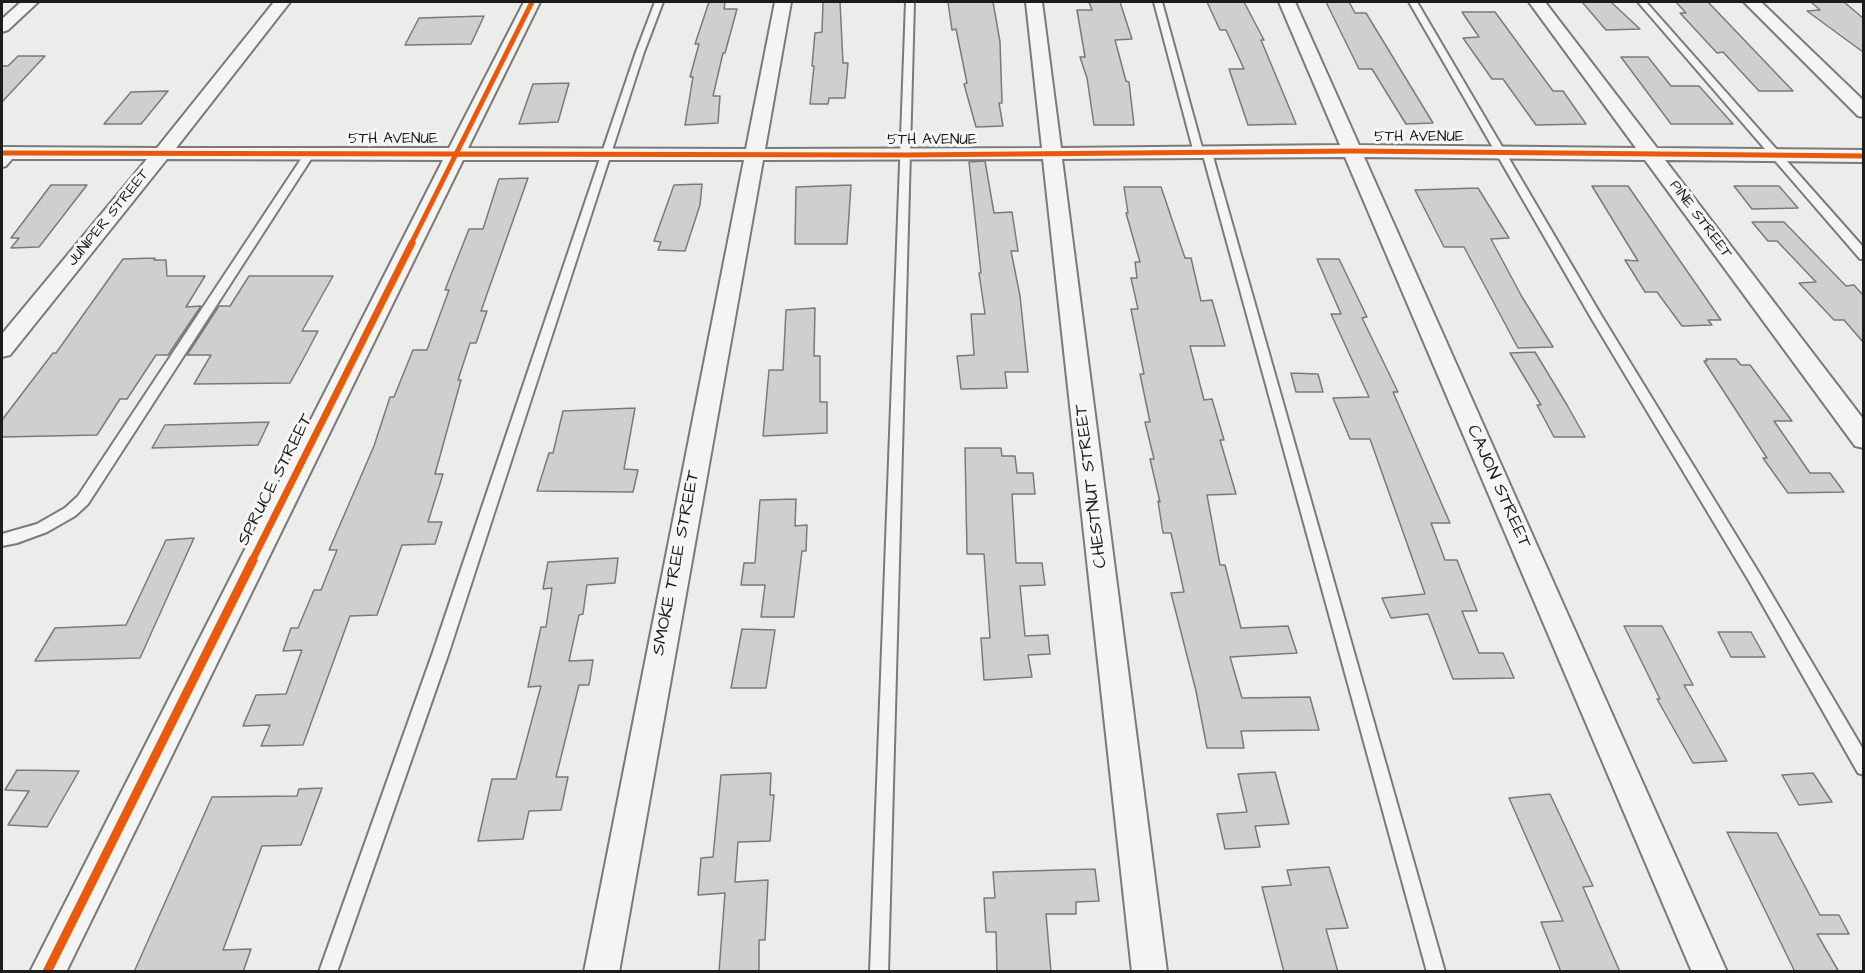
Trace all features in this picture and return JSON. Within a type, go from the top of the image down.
[{"type":"street","points":[[2,27],[30,2]]},
{"type":"street","name":"JUNIPER STREET","points":[[2,349],[282,2]]},
{"type":"street","name":"SPRUCE STREET","points":[[47,972],[532,2]]},
{"type":"street","name":"SMOKE TREE STREET","points":[[601,972],[783,2]]},
{"type":"street","name":"CHESTNUT STREET","points":[[1034,2],[1150,972]]},
{"type":"street","name":"CAJON STREET","points":[[1287,2],[1710,972]]},
{"type":"street","name":"PINE STREET","points":[[1537,2],[1863,439]]},
{"type":"street","points":[[1752,2],[1863,112]]},
{"type":"street","name":"5TH AVENUE","points":[[5,156],[163,152],[905,155],[1352,151],[1863,156]]},
{"type":"lane","points":[[328,972],[440,655],[568,267],[608,155],[640,52],[659,2]]},
{"type":"lane","points":[[879,972],[910,2]]},
{"type":"lane","points":[[1158,2],[1436,972]]},
{"type":"lane","points":[[1413,2],[1596,316],[1754,577],[1863,767]]},
{"type":"lane","points":[[1642,2],[1863,256]]},
{"type":"lane","points":[[2,540],[42,528],[70,512],[82,500],[309,153]]},
{"type":"building","points":[[709,2],[725,2],[724,9],[737,9],[713,96],[720,96],[718,123],[685,125],[693,77],[690,77],[699,44],[695,44]]},
{"type":"building","points":[[823,2],[840,2],[843,63],[848,63],[845,98],[829,98],[828,104],[810,104],[815,33],[822,32]]},
{"type":"building","points":[[948,2],[993,2],[1000,42],[1002,103],[999,103],[1003,126],[976,127],[964,84],[967,83],[956,29],[952,30]]},
{"type":"building","points":[[1089,2],[1120,2],[1132,39],[1115,40],[1126,81],[1129,82],[1134,125],[1094,125],[1087,78],[1080,57],[1085,57],[1077,10],[1092,10]]},
{"type":"building","points":[[1207,2],[1244,2],[1264,40],[1261,40],[1296,124],[1248,125],[1229,69],[1244,69],[1226,30],[1220,30]]},
{"type":"building","points":[[1326,2],[1349,2],[1355,13],[1366,13],[1433,123],[1406,124],[1372,69],[1359,69]]},
{"type":"building","points":[[1582,2],[1611,2],[1640,29],[1606,30]]},
{"type":"building","points":[[1676,2],[1708,2],[1793,91],[1759,91],[1723,52],[1717,53],[1680,13],[1686,13]]},
{"type":"building","points":[[1811,2],[1844,2],[1863,18],[1863,52],[1807,11],[1820,10]]},
{"type":"building","points":[[1462,12],[1495,12],[1553,91],[1563,91],[1586,124],[1536,125],[1503,79],[1492,79],[1463,38],[1479,37]]},
{"type":"building","points":[[484,16],[471,44],[405,45],[419,18]]},
{"type":"building","points":[[18,56],[45,56],[2,102],[2,66],[8,66]]},
{"type":"building","points":[[1621,57],[1648,57],[1671,86],[1699,86],[1733,124],[1671,124]]},
{"type":"building","points":[[569,83],[558,122],[519,124],[533,84]]},
{"type":"building","points":[[168,91],[141,124],[104,124],[131,92]]},
{"type":"building","points":[[985,161],[994,213],[1012,212],[1018,251],[1011,251],[1020,296],[1028,372],[1005,372],[1007,388],[961,389],[957,356],[974,355],[971,314],[985,314],[969,162]]},
{"type":"building","points":[[528,178],[481,311],[487,311],[476,343],[470,343],[458,380],[461,380],[435,474],[443,474],[428,522],[442,522],[435,544],[402,545],[377,615],[350,616],[303,745],[261,746],[270,725],[243,726],[256,695],[286,694],[302,650],[283,651],[291,628],[298,628],[314,590],[321,590],[337,550],[329,550],[374,446],[390,397],[394,397],[413,350],[427,350],[449,290],[445,290],[469,229],[483,229],[499,179]]},
{"type":"building","points":[[702,184],[700,205],[685,251],[658,250],[661,242],[654,241],[674,185]]},
{"type":"building","points":[[51,185],[87,185],[39,247],[11,248],[19,238],[11,238]]},
{"type":"building","points":[[851,185],[847,244],[795,244],[796,187]]},
{"type":"building","points":[[1592,186],[1628,186],[1721,320],[1708,320],[1712,325],[1682,326],[1657,292],[1645,292],[1625,260],[1638,261]]},
{"type":"building","points":[[1734,186],[1779,186],[1798,208],[1752,209]]},
{"type":"building","points":[[1124,187],[1161,187],[1185,258],[1191,258],[1201,301],[1212,300],[1225,346],[1190,346],[1204,400],[1212,399],[1224,440],[1220,440],[1236,494],[1207,495],[1220,565],[1225,565],[1241,628],[1288,626],[1297,653],[1230,657],[1242,698],[1310,697],[1319,730],[1241,731],[1244,748],[1207,748],[1196,691],[1171,593],[1184,592],[1171,533],[1163,533],[1158,501],[1160,502],[1150,459],[1154,459],[1145,422],[1150,422],[1140,374],[1144,374],[1131,309],[1138,309],[1131,278],[1137,278],[1135,262],[1140,262],[1126,213],[1128,213]]},
{"type":"building","points":[[1478,188],[1509,238],[1491,239],[1522,297],[1553,347],[1518,348],[1464,247],[1444,247],[1415,190]]},
{"type":"building","points":[[1752,222],[1784,222],[1846,286],[1854,285],[1863,295],[1863,342],[1844,320],[1834,320],[1799,283],[1816,282],[1777,241],[1768,241]]},
{"type":"building","points":[[155,258],[154,260],[166,260],[167,276],[205,276],[186,307],[201,306],[168,355],[156,355],[127,399],[120,399],[97,435],[2,437],[2,420],[53,353],[56,353],[123,259]]},
{"type":"building","points":[[1317,259],[1339,259],[1367,317],[1362,318],[1398,392],[1393,392],[1450,523],[1431,523],[1445,560],[1457,560],[1477,611],[1462,611],[1479,653],[1503,653],[1514,678],[1453,679],[1428,614],[1391,618],[1382,598],[1425,594],[1370,439],[1350,439],[1333,398],[1369,397],[1331,314],[1341,314]]},
{"type":"building","points":[[249,276],[333,276],[302,331],[318,331],[290,383],[194,384],[211,355],[187,355],[219,306],[230,306]]},
{"type":"building","points":[[815,308],[814,356],[820,356],[820,402],[827,402],[827,433],[763,436],[769,370],[783,370],[786,310]]},
{"type":"building","points":[[1535,352],[1585,437],[1554,437],[1537,405],[1541,405],[1510,353]]},
{"type":"building","points":[[1706,359],[1736,359],[1741,365],[1750,365],[1792,421],[1774,421],[1810,473],[1830,473],[1844,492],[1788,493],[1763,458],[1767,458],[1704,361],[1707,361]]},
{"type":"building","points":[[1291,373],[1318,374],[1323,392],[1296,392]]},
{"type":"building","points":[[635,408],[624,469],[638,470],[633,492],[537,491],[549,453],[553,453],[563,411]]},
{"type":"building","points":[[269,422],[258,445],[152,448],[165,425]]},
{"type":"building","points":[[965,448],[1001,448],[1002,456],[1015,456],[1017,473],[1033,473],[1035,494],[1012,494],[1016,563],[1042,563],[1045,585],[1020,586],[1025,636],[1048,635],[1050,654],[1028,655],[1032,677],[984,680],[981,638],[990,638],[984,554],[967,554]]},
{"type":"building","points":[[796,499],[795,526],[807,525],[806,551],[802,551],[794,617],[761,617],[765,585],[741,585],[744,563],[755,563],[760,500]]},
{"type":"building","points":[[194,538],[140,658],[35,661],[55,628],[126,625],[166,540]]},
{"type":"building","points":[[618,558],[615,583],[587,585],[583,614],[579,615],[569,661],[593,660],[589,685],[579,685],[556,777],[568,777],[561,810],[529,811],[523,839],[478,841],[492,779],[516,779],[541,686],[528,687],[541,627],[546,627],[552,588],[543,589],[548,562]]},
{"type":"building","points":[[1624,626],[1662,626],[1693,685],[1684,685],[1727,761],[1693,763],[1657,699],[1660,699]]},
{"type":"building","points":[[742,629],[775,630],[766,688],[731,688]]},
{"type":"building","points":[[1718,632],[1751,632],[1765,657],[1731,657]]},
{"type":"building","points":[[17,770],[79,771],[47,827],[8,825],[29,791],[5,790]]},
{"type":"building","points":[[1275,772],[1289,824],[1255,826],[1260,847],[1225,849],[1217,814],[1247,812],[1238,774]]},
{"type":"building","points":[[771,773],[770,795],[774,795],[770,841],[738,842],[735,882],[768,880],[765,940],[759,940],[759,972],[719,972],[725,893],[698,895],[701,858],[713,857],[721,775]]},
{"type":"building","points":[[1813,773],[1832,802],[1799,805],[1782,775]]},
{"type":"building","points":[[322,788],[301,845],[262,846],[223,950],[251,949],[243,972],[134,972],[212,797],[297,796],[299,789]]},
{"type":"building","points":[[1550,794],[1593,886],[1583,887],[1620,972],[1561,972],[1541,922],[1563,921],[1509,798]]},
{"type":"building","points":[[1727,832],[1777,833],[1820,915],[1839,915],[1849,934],[1817,934],[1839,972],[1795,972]]},
{"type":"building","points":[[1329,867],[1348,928],[1326,929],[1338,972],[1284,972],[1262,887],[1291,885],[1287,870]]},
{"type":"building","points":[[1095,869],[1099,901],[1076,902],[1076,914],[1046,914],[1051,972],[997,972],[996,932],[986,932],[984,898],[995,898],[993,872]]},
{"type":"cycle path","points":[[47,972],[532,2]]},
{"type":"cycle path","points":[[2,153],[905,155],[1352,151],[1864,156]]}]
